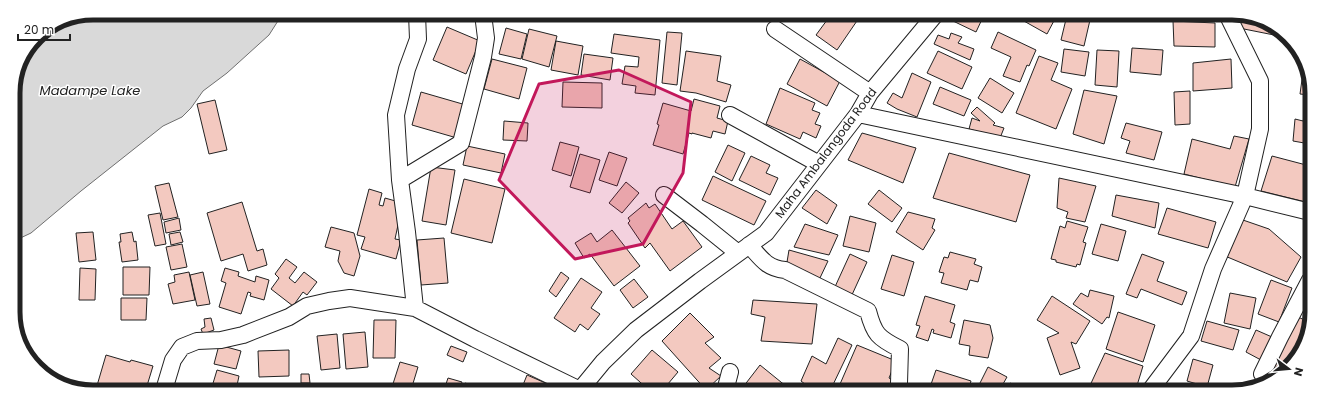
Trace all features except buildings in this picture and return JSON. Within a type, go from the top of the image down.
[{"type":"street","points":[[415,308],[400,180],[396,115],[407,70],[418,39],[417,20]]},
{"type":"street","points":[[400,180],[461,143],[483,57],[486,38],[484,20]]},
{"type":"street","name":"Maha Ambalangoda Road","points":[[584,385],[603,362],[636,330],[766,233],[858,114],[870,93],[931,20]]},
{"type":"street","points":[[1154,385],[1191,336],[1213,269],[1245,196],[1260,129],[1260,81],[1230,20]]},
{"type":"street","points":[[775,29],[870,93]]},
{"type":"street","points":[[858,114],[1245,196],[1305,211]]},
{"type":"street","points":[[730,115],[819,164]]},
{"type":"street","points":[[664,196],[702,224],[744,249],[767,265],[784,270],[868,310],[877,335],[885,342],[900,349],[899,385]]},
{"type":"street","points":[[1262,374],[1305,290]]},
{"type":"street","points":[[166,385],[173,360],[182,347],[197,341],[221,340],[242,335],[289,317],[307,306],[350,298],[415,308],[570,385]]},
{"type":"street","points":[[727,385],[730,372]]},
{"type":"highlighted area","points":[[619,70],[691,102],[683,173],[643,244],[575,259],[499,180],[539,84]]},
{"type":"water","name":"Madampe Lake","points":[[88,20],[279,20],[269,35],[227,73],[203,91],[191,108],[182,117],[163,126],[31,233],[20,238],[20,88],[22,74],[32,52],[41,41],[56,30],[79,21]]}]
